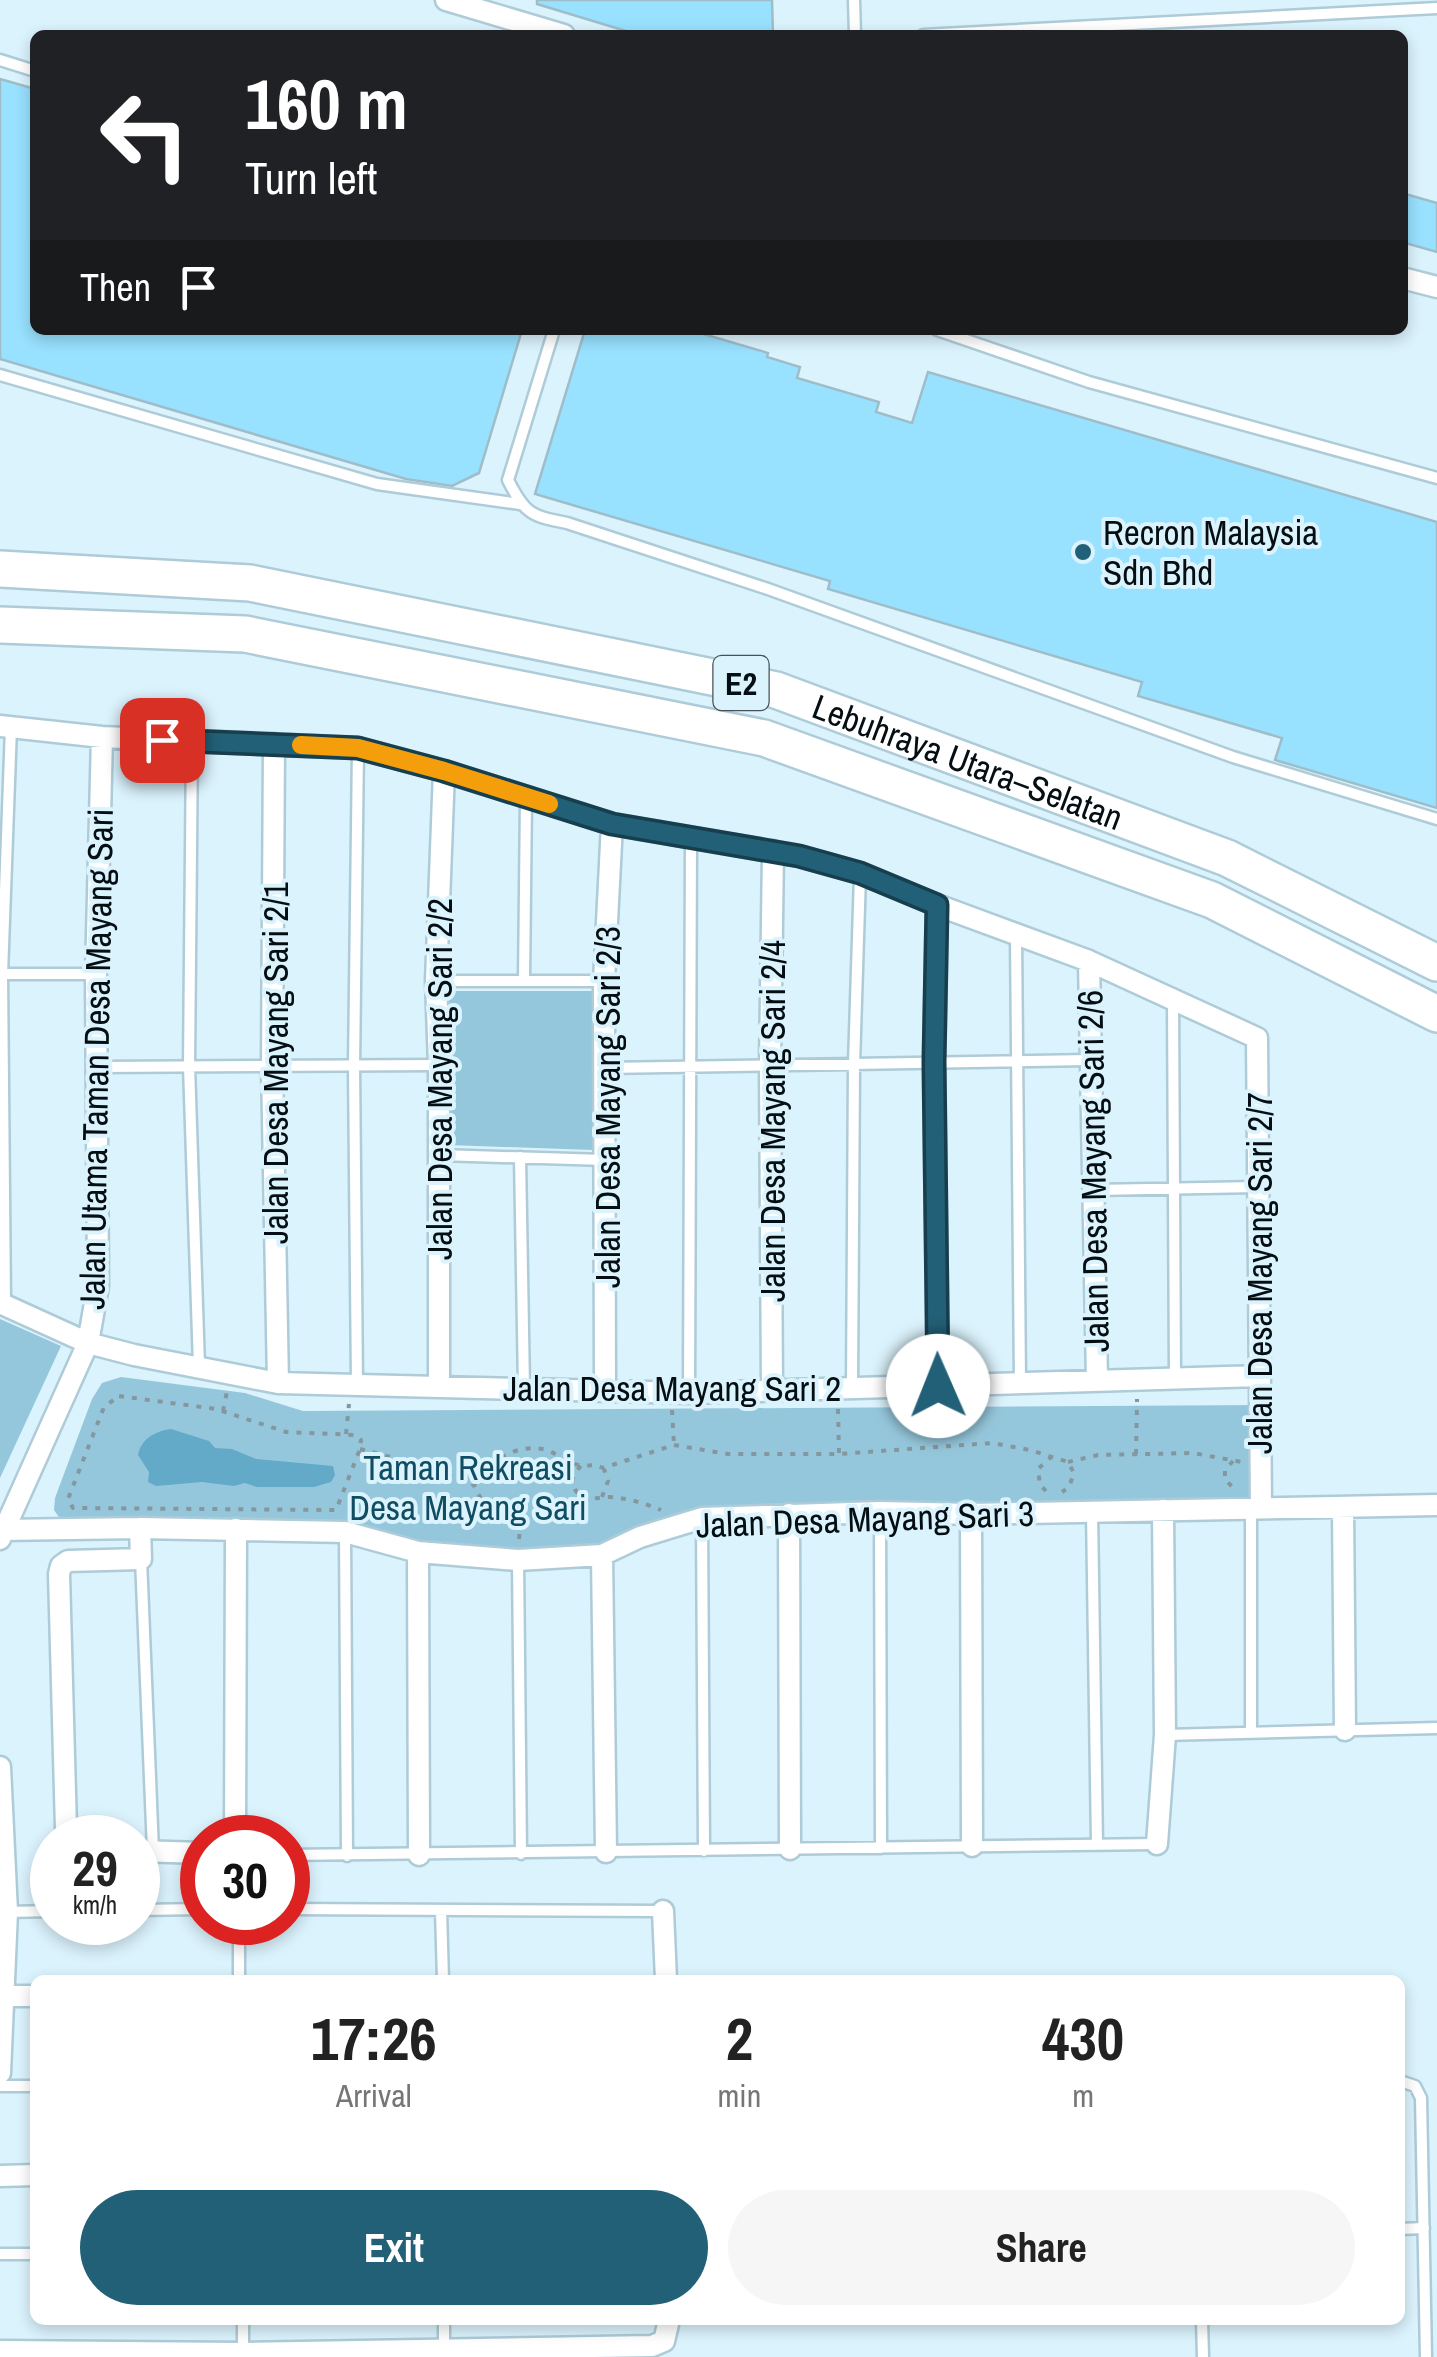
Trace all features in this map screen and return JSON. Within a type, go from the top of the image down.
[{"type":"highway","name":"Lebuhraya Utara–Selatan","points":[[0,569],[250,583],[776,690],[1227,858],[1437,963]]},
{"type":"highway","name":"Lebuhraya Utara–Selatan","points":[[0,625],[245,634],[764,738],[1212,900],[1437,1014]]},
{"type":"street","points":[[446,0],[547,30]]},
{"type":"street","points":[[1408,280],[1437,288]]},
{"type":"street","points":[[6,726],[102,737],[358,748],[612,824],[773,851],[860,873],[1088,961],[1173,999]]},
{"type":"street","name":"Jalan Utama Taman Desa Mayang Sari","points":[[1,1535],[88,1342],[98,1286],[96,974],[102,737]]},
{"type":"street","name":"Jalan Desa Mayang Sari 2/1","points":[[274,744],[272,1066],[278,1383]]},
{"type":"street","name":"Jalan Desa Mayang Sari 2/2","points":[[439,1387],[440,1066],[436,981],[444,771]]},
{"type":"street","name":"Jalan Desa Mayang Sari 2/3","points":[[605,1391],[604,981],[612,824]]},
{"type":"street","name":"Jalan Desa Mayang Sari 2/4","points":[[772,1391],[773,851]]},
{"type":"street","points":[[937,905],[934,1062],[938,1386]]},
{"type":"street","name":"Jalan Desa Mayang Sari 2/6","points":[[1088,961],[1097,1381]]},
{"type":"street","name":"Jalan Desa Mayang Sari 2/7","points":[[1173,999],[1257,1038],[1260,1376],[1251,1502]]},
{"type":"street","name":"Jalan Desa Mayang Sari 2","points":[[2,1304],[88,1342],[134,1355],[278,1383],[680,1393],[1260,1376]]},
{"type":"street","name":"Jalan Desa Mayang Sari 3","points":[[1,1535],[140,1528],[345,1532],[418,1552],[518,1560],[602,1555],[640,1537],[702,1518],[1163,1510],[1251,1502],[1343,1507],[1437,1505]]},
{"type":"street","points":[[1343,1507],[1344,1730]]},
{"type":"street","points":[[1157,1844],[1165,1734],[1163,1510]]},
{"type":"street","points":[[789,1514],[790,1849]]},
{"type":"street","points":[[971,1514],[972,1846]]},
{"type":"street","points":[[66,1815],[61,1566],[68,1562],[142,1559],[140,1528]]},
{"type":"street","points":[[235,1815],[236,1530]]},
{"type":"street","points":[[418,1552],[419,1855]]},
{"type":"street","points":[[602,1555],[606,1852]]},
{"type":"street","points":[[0,1767],[6,1912],[0,2072]]},
{"type":"street","points":[[662,1911],[666,1975]]},
{"type":"street","points":[[3,1996],[30,1996]]},
{"type":"street","points":[[0,2166],[0,2188]]},
{"type":"street","points":[[0,2176],[30,2175]]},
{"type":"street","points":[[0,2351],[243,2353],[652,2346],[667,2330]]},
{"type":"lane","points":[[854,0],[855,30]]},
{"type":"lane","points":[[1018,30],[1437,8]]},
{"type":"lane","points":[[0,60],[30,69]]},
{"type":"lane","points":[[552,335],[508,480],[520,504],[534,516],[567,522],[768,588],[1233,757],[1437,820]]},
{"type":"lane","points":[[952,335],[1089,382],[1437,478]]},
{"type":"lane","points":[[0,374],[377,484],[520,504]]},
{"type":"lane","points":[[2,1304],[1,974],[6,726]]},
{"type":"lane","points":[[192,741],[189,1066],[199,1366]]},
{"type":"lane","points":[[354,1385],[358,748]]},
{"type":"lane","points":[[524,980],[526,797]]},
{"type":"lane","points":[[680,1393],[690,1066],[691,836]]},
{"type":"lane","points":[[845,1389],[860,873]]},
{"type":"lane","points":[[1016,934],[1020,1384]]},
{"type":"lane","points":[[1,974],[96,974]]},
{"type":"lane","points":[[436,981],[604,981]]},
{"type":"lane","points":[[1173,999],[1175,1379]]},
{"type":"lane","points":[[606,1068],[1090,1060]]},
{"type":"lane","points":[[98,1066],[440,1066]]},
{"type":"lane","points":[[439,1155],[606,1160]]},
{"type":"lane","points":[[520,1158],[524,1389]]},
{"type":"lane","points":[[1093,1190],[1258,1188]]},
{"type":"lane","points":[[1251,1502],[1251,1732]]},
{"type":"lane","points":[[1092,1511],[1098,1844]]},
{"type":"lane","points":[[880,1512],[881,1848]]},
{"type":"lane","points":[[702,1518],[704,1850]]},
{"type":"lane","points":[[345,1532],[347,1856]]},
{"type":"lane","points":[[142,1559],[145,1815]]},
{"type":"lane","points":[[518,1560],[520,1854]]},
{"type":"lane","points":[[1165,1734],[1437,1728]]},
{"type":"lane","points":[[310,1855],[1157,1844]]},
{"type":"lane","points":[[310,1909],[662,1911]]},
{"type":"lane","points":[[441,1910],[443,1975]]},
{"type":"lane","points":[[6,1912],[30,1911]]},
{"type":"lane","points":[[239,1945],[240,1975]]},
{"type":"lane","points":[[1405,2083],[1415,2086],[1421,2098],[1426,2357]]},
{"type":"lane","points":[[0,2086],[30,2086]]},
{"type":"lane","points":[[1405,2229],[1424,2228]]},
{"type":"lane","points":[[0,2254],[30,2254]]},
{"type":"lane","points":[[242,2325],[243,2353]]},
{"type":"lane","points":[[444,2325],[444,2350]]},
{"type":"lane","points":[[1202,2325],[1203,2357]]},
{"type":"path","points":[[1136,1454],[1137,1380]]},
{"type":"path","points":[[346,1434],[354,1385]]},
{"type":"path","points":[[839,1454],[845,1389]]},
{"type":"path","points":[[674,1445],[680,1393]]},
{"type":"path","points":[[119,1396],[216,1409],[286,1432],[346,1434],[356,1434],[361,1440],[360,1449],[336,1510],[73,1508],[68,1498],[104,1407],[119,1396]]},
{"type":"path","points":[[602,1468],[674,1445],[728,1454],[839,1454],[992,1443],[1068,1462],[1098,1455],[1193,1453],[1245,1462],[1252,1470]]},
{"type":"path","points":[[360,1449],[425,1466],[474,1485],[480,1501],[495,1512],[521,1518],[550,1516],[583,1498]]},
{"type":"path","points":[[474,1485],[486,1466],[514,1451],[542,1449],[581,1466],[592,1463],[602,1468],[608,1481],[602,1496]]},
{"type":"path","points":[[1046,1491],[1037,1477],[1038,1469],[1051,1457]]},
{"type":"path","points":[[1233,1461],[1225,1470],[1225,1480],[1251,1502]]},
{"type":"path","points":[[1031,1494],[1059,1493],[1070,1487],[1074,1473],[1068,1462]]},
{"type":"path","points":[[581,1466],[572,1480],[573,1488],[583,1498],[637,1500],[669,1513]]},
{"type":"green space","points":[[448,991],[592,991],[593,1150],[448,1145]]},
{"type":"green space","points":[[0,1319],[61,1346],[0,1478]]},
{"type":"green space","name":"Taman Rekreasi Desa Mayang Sari","points":[[121,1377],[245,1393],[303,1411],[1261,1405],[1264,1515],[715,1519],[601,1559],[462,1564],[347,1527],[63,1523],[54,1510],[55,1498],[92,1399],[102,1383]]},
{"type":"shaded area","points":[[171,1429],[209,1441],[215,1448],[232,1449],[256,1459],[333,1466],[335,1475],[331,1482],[314,1487],[202,1482],[156,1486],[148,1482],[149,1472],[138,1455],[150,1437]]},
{"type":"building","points":[[537,0],[772,0],[773,30],[623,30],[537,4]]},
{"type":"building","points":[[0,79],[30,88],[30,335],[520,335],[479,473],[452,486],[406,479],[0,359]]},
{"type":"building","points":[[1408,195],[1437,203],[1437,252],[1408,244]]},
{"type":"building","name":"Recron Malaysia Sdn Bhd","points":[[583,335],[707,335],[768,353],[767,357],[800,367],[797,378],[879,402],[876,412],[912,423],[928,372],[1437,522],[1437,808],[1275,760],[1282,738],[1138,696],[1142,682],[828,589],[830,581],[535,494]]},
{"type":"slow traffic","points":[[301,745],[358,748],[549,804]]},
{"type":"place","name":"Recron Malaysia Sdn Bhd","points":[[1083,552]]},
{"type":"route","points":[[162,740],[358,748],[612,824],[799,856],[860,873],[937,905],[934,1062],[938,1386]]}]
